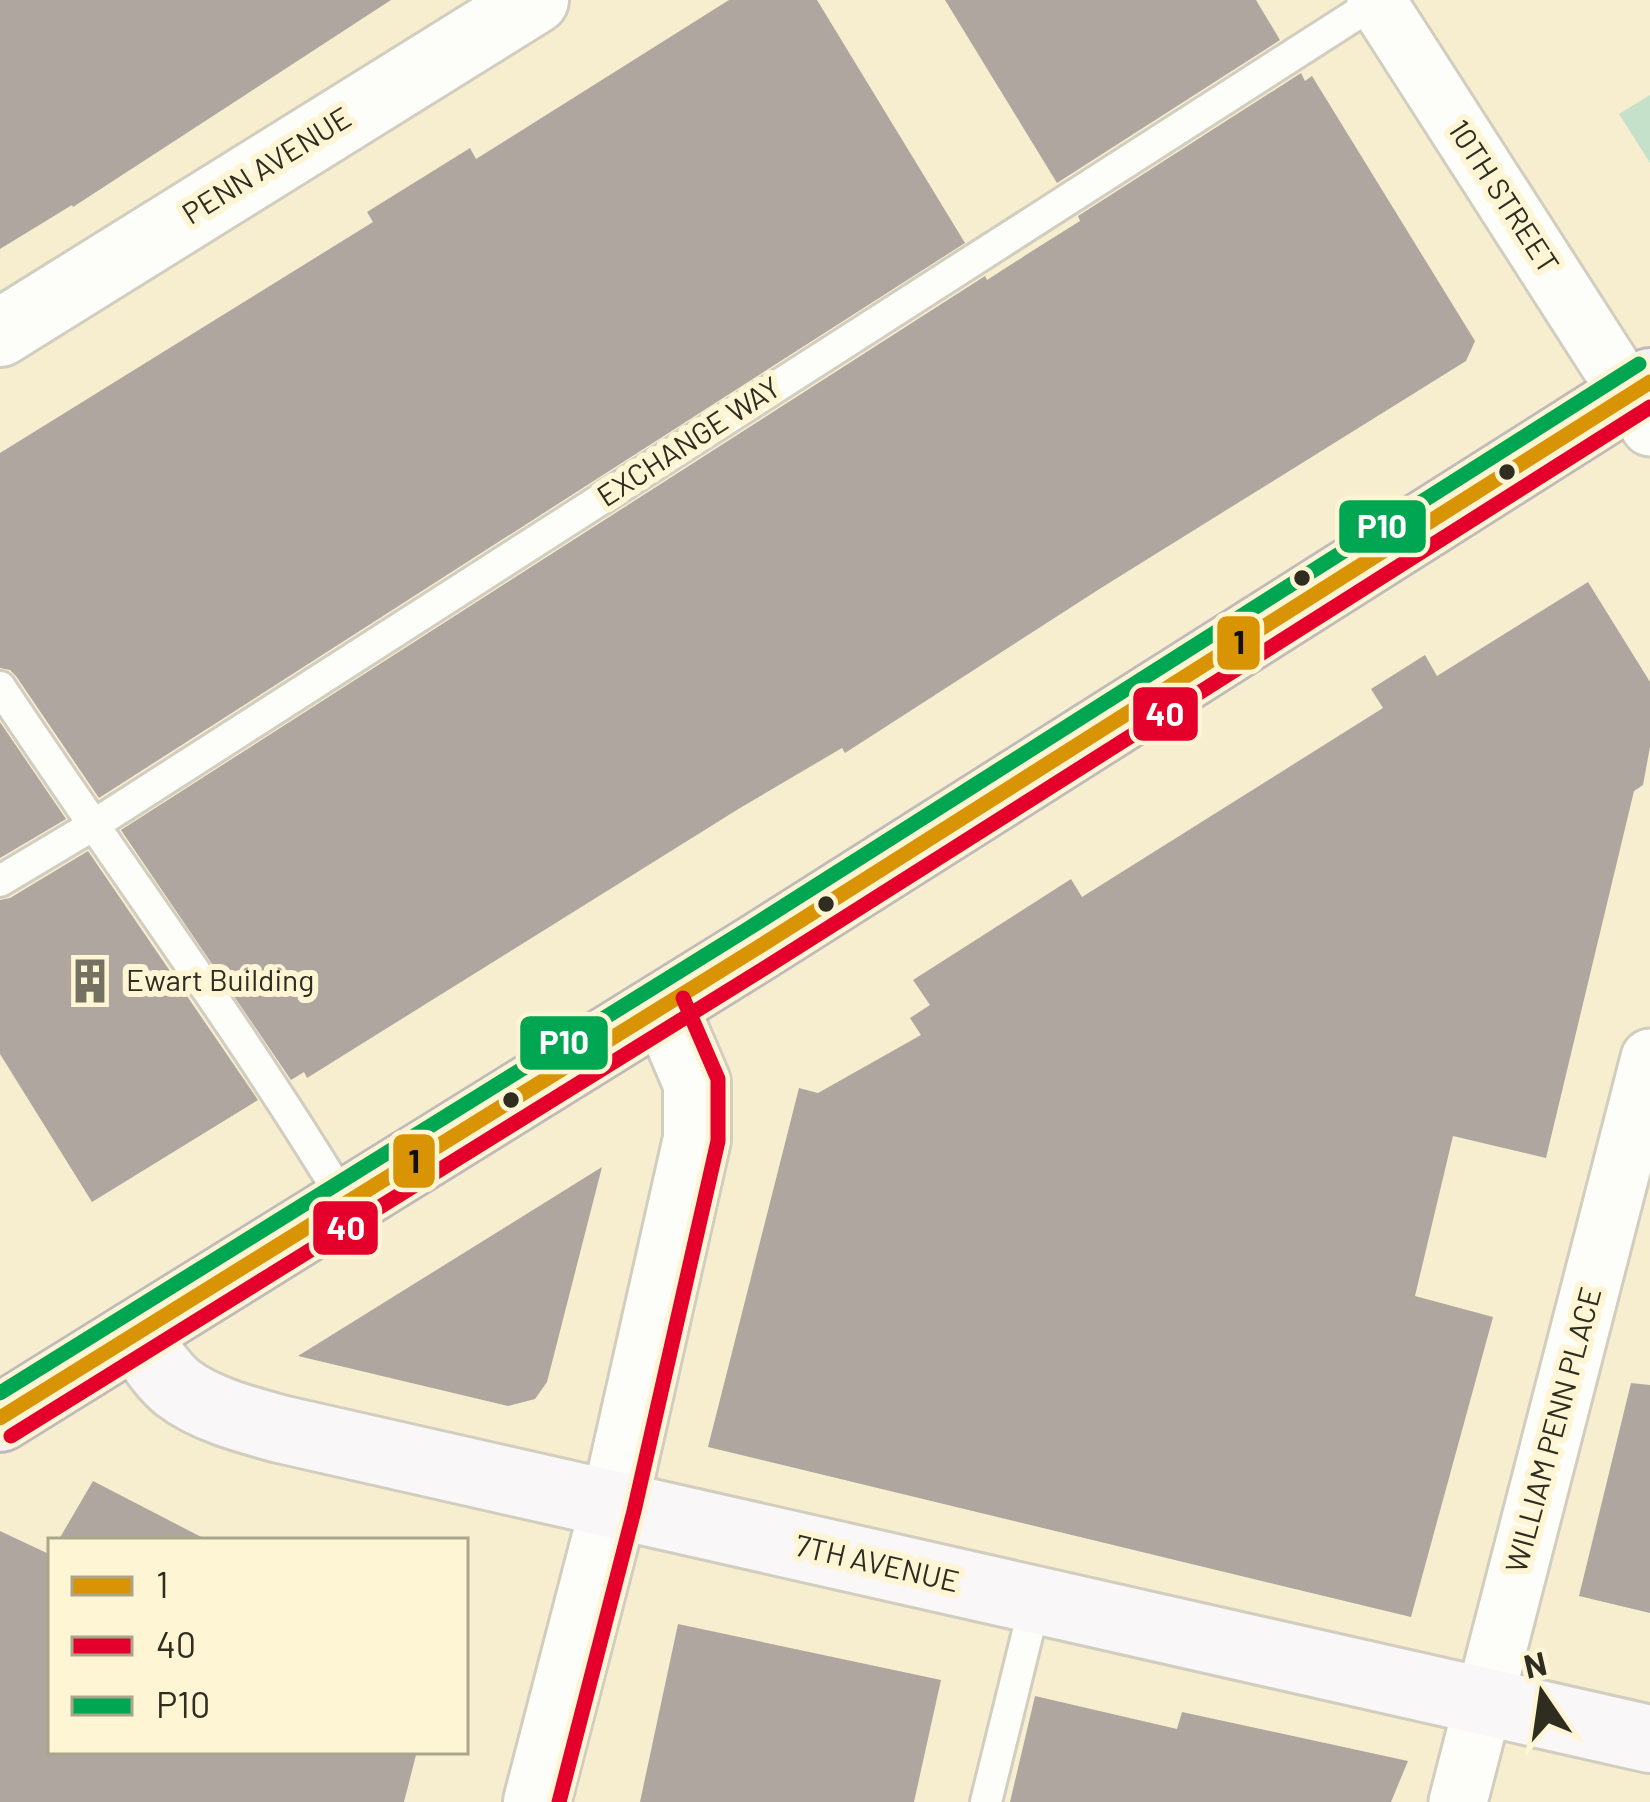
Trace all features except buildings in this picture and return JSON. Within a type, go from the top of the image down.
[{"type":"main road","points":[[0,1418],[1643,401]]},
{"type":"main road","name":"7TH AVENUE","points":[[135,1334],[179,1389],[280,1430],[1650,1739]]},
{"type":"street","name":"PENN AVENUE","points":[[0,333],[535,0]]},
{"type":"street","name":"10TH STREET","points":[[1377,1],[1643,401]]},
{"type":"street","points":[[537,1802],[614,1506],[697,1139],[697,1083],[664,1006]]},
{"type":"street","name":"WILLIAM PENN PLACE","points":[[1458,1802],[1650,1058]]},
{"type":"lane","name":"EXCHANGE WAY","points":[[0,880],[92,826],[1377,1]]},
{"type":"lane","points":[[0,686],[285,1103],[345,1202]]},
{"type":"lane","points":[[986,1802],[1036,1599]]},
{"type":"shaded area","points":[[0,0],[1650,0],[1650,1802],[0,1802]]},
{"type":"green space","points":[[1650,95],[1650,163],[1619,114]]},
{"type":"transit line","name":"P10","points":[[0,1393],[746,930],[1639,364]]},
{"type":"transit line","name":"1","points":[[0,1418],[757,948],[1650,382]]},
{"type":"transit line","name":"40","points":[[11,1436],[768,966],[1650,407]]},
{"type":"transit line","name":"40","points":[[559,1802],[634,1511],[718,1141],[718,1079],[683,998]]},
{"type":"place","name":"Ewart Building","points":[[90,981]]}]
